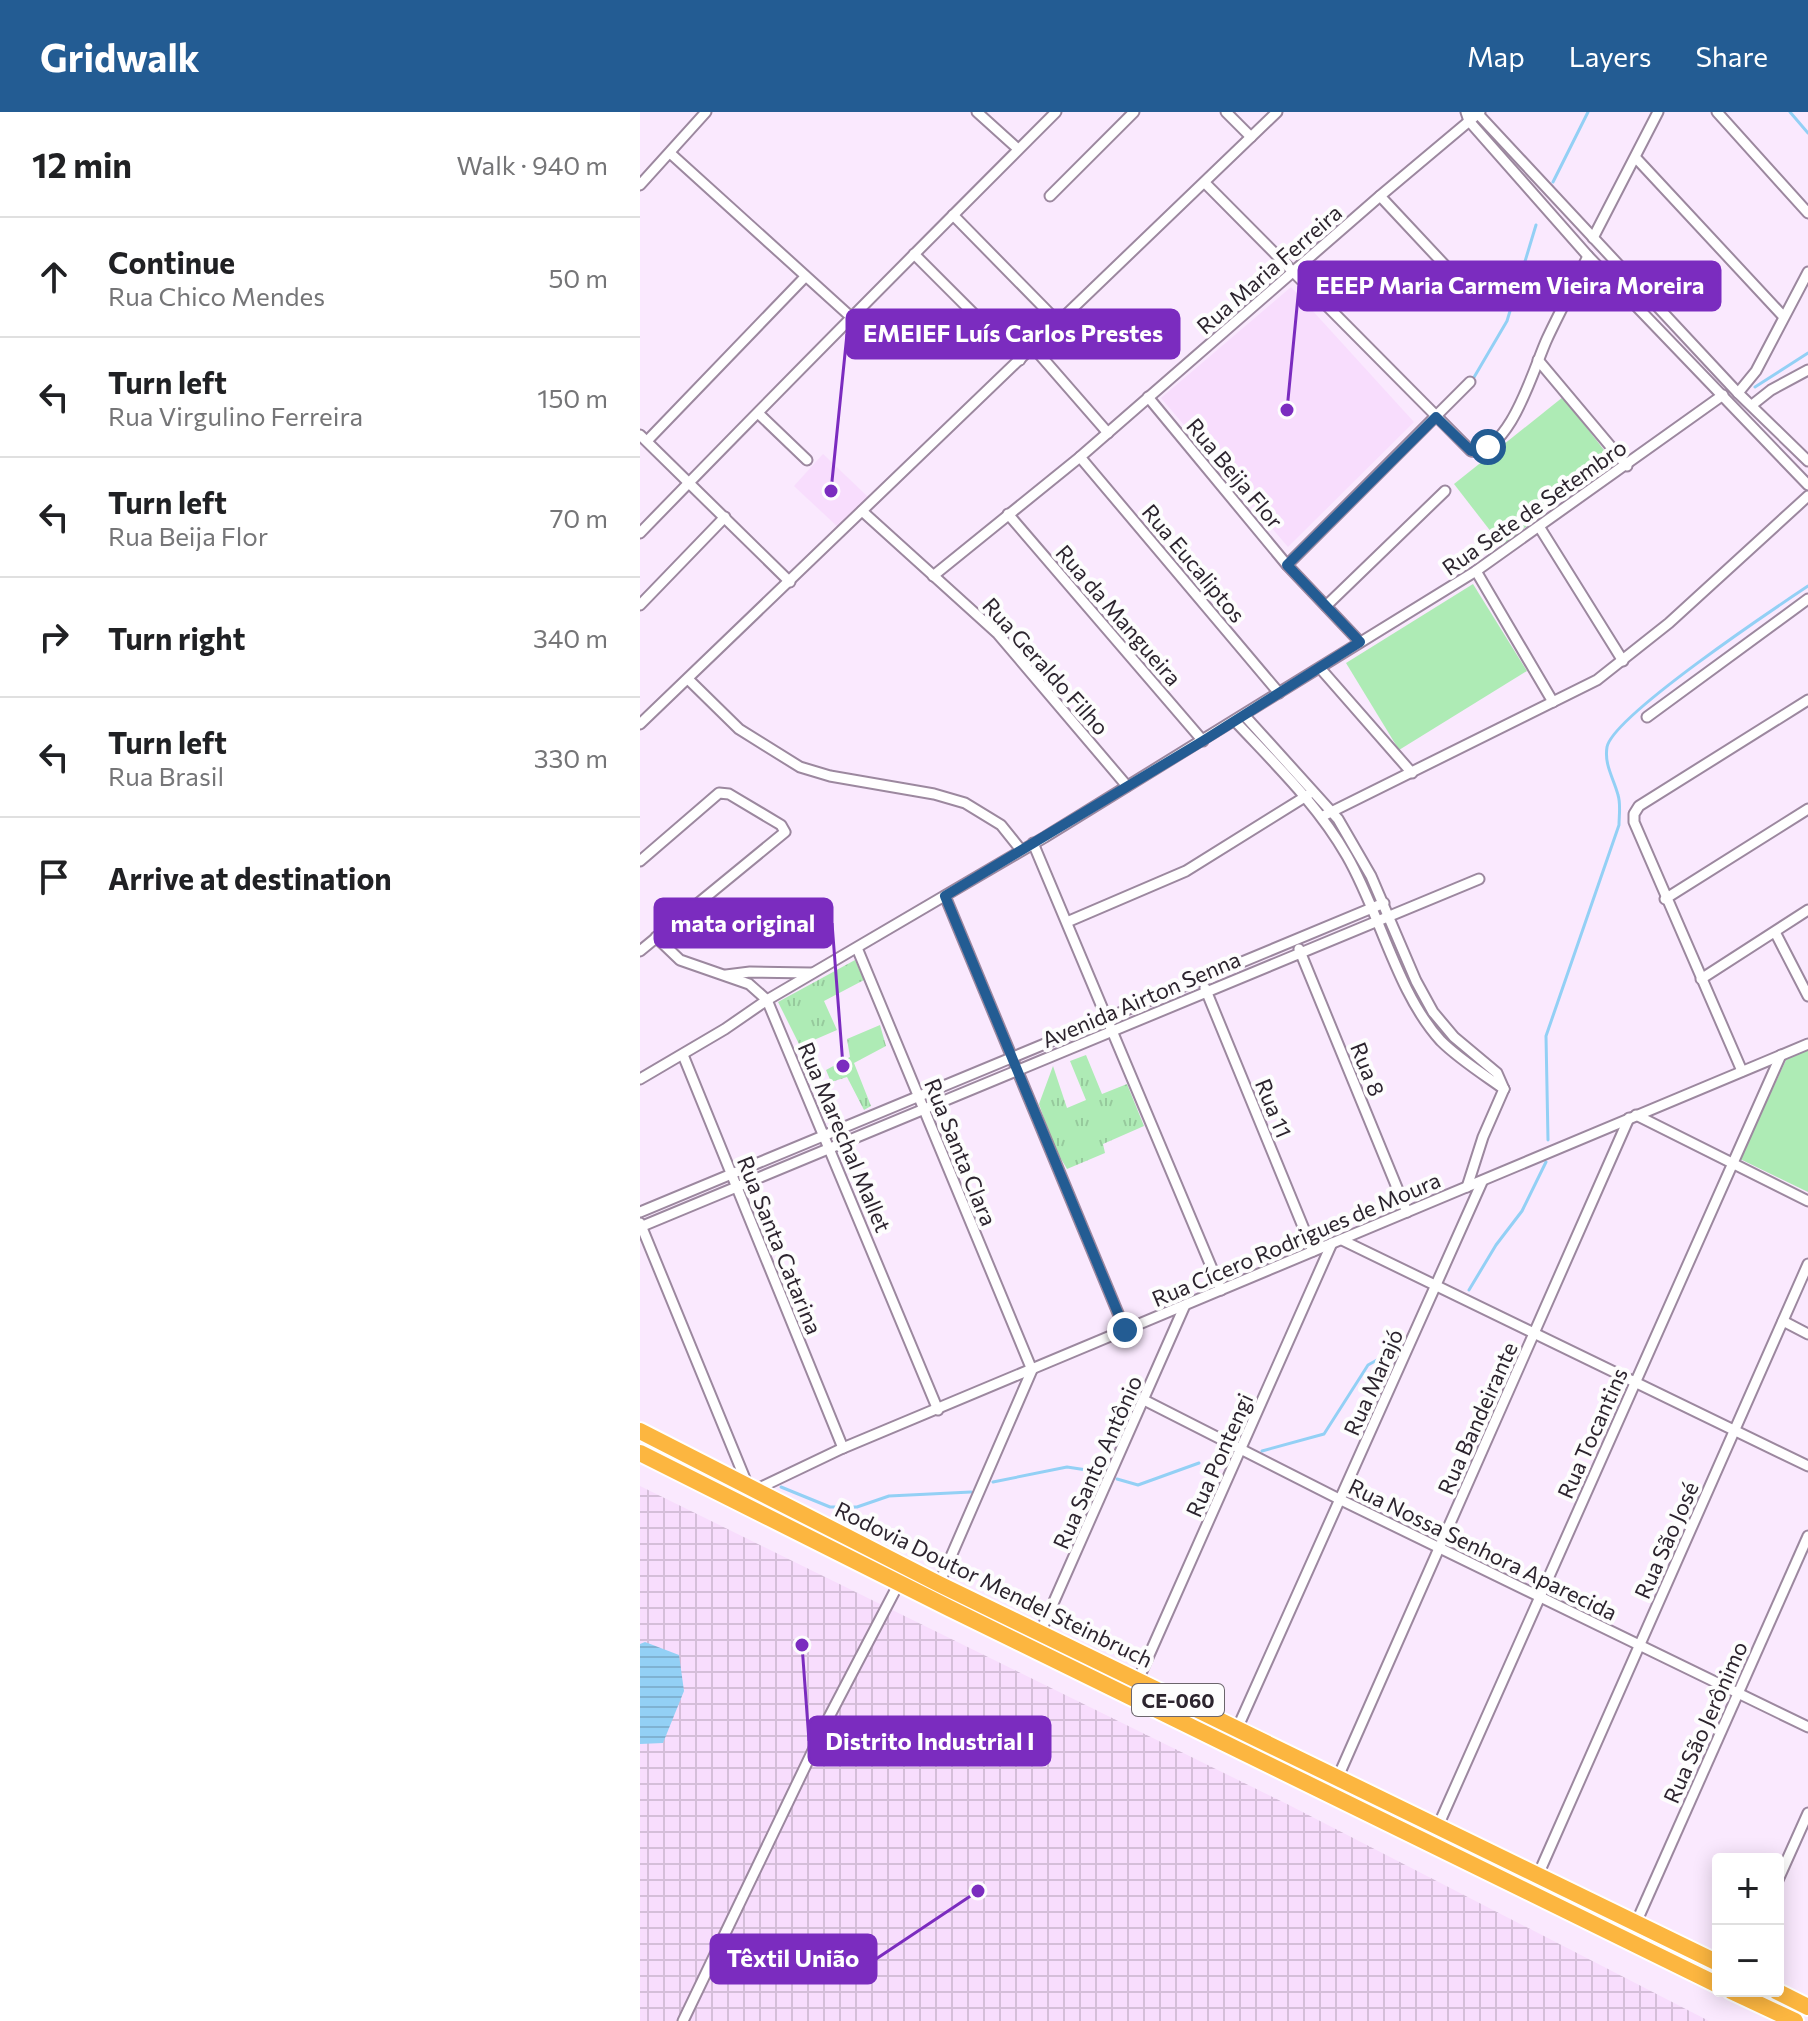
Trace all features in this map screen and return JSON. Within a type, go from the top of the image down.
[{"type":"highway","name":"Rodovia Doutor Mendel Steinbruch","points":[[640,1431],[939,1584],[1712,1960]]},
{"type":"highway","name":"Rodovia Doutor Mendel Steinbruch","points":[[640,1453],[1712,1982]]},
{"type":"highway","points":[[1784,1995],[1808,2007]]},
{"type":"highway","points":[[1744,1997],[1795,2021]]},
{"type":"street","points":[[977,112],[1018,149]]},
{"type":"street","points":[[640,533],[1056,112]]},
{"type":"street","points":[[1050,196],[1134,112]]},
{"type":"street","points":[[1226,112],[1251,137]]},
{"type":"street","points":[[640,724],[1277,112]]},
{"type":"street","points":[[1593,238],[1658,112]]},
{"type":"street","points":[[1717,112],[1808,213]]},
{"type":"street","points":[[640,185],[670,153],[699,114]]},
{"type":"street","points":[[1473,114],[1738,393],[1808,461]]},
{"type":"street","points":[[1473,114],[1588,256],[1808,485]]},
{"type":"street","name":"Rua Maria Ferreira","points":[[933,576],[1080,457],[1473,114]]},
{"type":"street","points":[[670,153],[851,317]]},
{"type":"street","points":[[1636,158],[1783,316]]},
{"type":"street","points":[[1205,183],[1459,441],[1474,452],[1483,451],[1501,435],[1523,398],[1588,256]]},
{"type":"street","points":[[1380,196],[1453,274]]},
{"type":"street","points":[[953,215],[1059,323]]},
{"type":"street","points":[[914,254],[1020,360]]},
{"type":"street","points":[[1738,393],[1756,371],[1808,272]]},
{"type":"street","points":[[790,582],[643,438],[805,277]]},
{"type":"street","points":[[1033,347],[1108,433]]},
{"type":"street","points":[[1538,360],[1627,466]]},
{"type":"street","points":[[1752,405],[1771,390],[1808,370]]},
{"type":"street","points":[[1287,565],[1470,382]]},
{"type":"street","name":"Rua Sete de Setembro","points":[[640,1079],[1203,741],[1476,571],[1723,395]]},
{"type":"street","name":"Rua Beija Flor","points":[[1148,397],[1287,565],[1360,642]]},
{"type":"street","points":[[759,414],[807,460]]},
{"type":"street","name":"Rua Eucaliptos","points":[[1080,457],[1279,693]]},
{"type":"street","points":[[1326,606],[1445,491]]},
{"type":"street","points":[[1327,813],[1597,680],[1721,577],[1808,496]]},
{"type":"street","name":"Rua Geraldo Filho","points":[[862,511],[998,634],[1127,786]]},
{"type":"street","name":"Rua da Mangueira","points":[[1008,514],[1203,741]]},
{"type":"street","points":[[640,605],[725,517]]},
{"type":"street","points":[[1540,528],[1623,661]]},
{"type":"street","points":[[1476,571],[1553,702]]},
{"type":"street","points":[[1647,717],[1808,599]]},
{"type":"street","points":[[1320,668],[1412,773]]},
{"type":"street","points":[[688,679],[739,729],[800,767],[965,803],[1001,825],[1021,850]]},
{"type":"street","points":[[1742,1071],[1665,899],[1634,822],[1634,814],[1639,806],[1808,700]]},
{"type":"street","points":[[1244,715],[1327,813],[1371,876],[1384,903],[1384,917],[1408,991],[1425,1020],[1448,1047],[1504,1089],[1483,1137],[1467,1187]]},
{"type":"street","points":[[1235,721],[1310,793]]},
{"type":"street","points":[[640,861],[719,793],[729,794],[781,825],[785,832],[784,836],[640,951]]},
{"type":"street","points":[[1067,922],[1186,871],[1310,793]]},
{"type":"street","points":[[1665,899],[1808,809]]},
{"type":"street","points":[[1327,813],[1374,908],[1384,917]]},
{"type":"street","points":[[1033,843],[1221,1290]]},
{"type":"street","name":"Avenida Airton Senna","points":[[641,1225],[1479,879]]},
{"type":"street","points":[[945,896],[1125,1330]]},
{"type":"street","name":"Avenida Airton Senna","points":[[640,1212],[1384,903]]},
{"type":"street","points":[[1701,979],[1808,910]]},
{"type":"street","points":[[1775,932],[1808,996]]},
{"type":"street","points":[[656,937],[680,960],[749,984],[767,1000]]},
{"type":"street","name":"Rua 8","points":[[1295,941],[1407,1212]]},
{"type":"street","name":"Rua Santa Clara","points":[[857,948],[1032,1370]]},
{"type":"street","points":[[725,975],[750,972],[814,973]]},
{"type":"street","name":"Rua 11","points":[[1201,979],[1313,1251]]},
{"type":"street","name":"Rua Marechal Mallet","points":[[767,1000],[938,1410]]},
{"type":"street","name":"Rua Cícero Rodrigues de Moura","points":[[752,1488],[1808,1044]]},
{"type":"street","name":"Rua Santa Catarina","points":[[683,1055],[843,1448]]},
{"type":"street","name":"Rua Tocantins","points":[[1438,1826],[1781,1055]]},
{"type":"street","points":[[1632,1116],[1808,1201]]},
{"type":"street","name":"Rua Bandeirante","points":[[1338,1777],[1632,1116]]},
{"type":"street","name":"Rua Marajó","points":[[1237,1729],[1482,1182]]},
{"type":"street","points":[[641,1225],[752,1488]]},
{"type":"street","points":[[1337,1242],[1436,1286],[1808,1466]]},
{"type":"street","name":"Rua Pontengi","points":[[1138,1680],[1337,1242]]},
{"type":"street","name":"Rua São José","points":[[1538,1875],[1808,1264]]},
{"type":"street","name":"Rua Santo Antônio","points":[[1040,1633],[1185,1305]]},
{"type":"street","points":[[1783,1321],[1808,1334]]},
{"type":"street","points":[[939,1584],[1032,1370]]},
{"type":"street","name":"Rua Nossa Senhora Aparecida","points":[[1144,1400],[1341,1500],[1808,1727]]},
{"type":"street","name":"Rua São Jerônimo","points":[[1636,1923],[1808,1536]]},
{"type":"street","points":[[683,2021],[829,1717],[899,1583]]},
{"type":"street","points":[[1784,1867],[1808,1813]]},
{"type":"shaded area","points":[[1291,287],[1414,422],[1288,547],[1161,398]]},
{"type":"shaded area","points":[[823,454],[868,497],[838,527],[794,486]]},
{"type":"shaded area","points":[[640,1486],[1287,1804],[1709,2021],[640,2021]]},
{"type":"green space","points":[[1563,397],[1611,459],[1502,546],[1454,484]]},
{"type":"green space","points":[[1473,584],[1527,671],[1399,750],[1346,663]]},
{"type":"green space","points":[[855,960],[864,980],[824,1001],[837,1030],[800,1046],[778,1002]]},
{"type":"green space","points":[[880,1025],[886,1046],[854,1063],[871,1106],[864,1110],[847,1077],[831,1082],[826,1070],[850,1057],[847,1039]]},
{"type":"green space","points":[[1808,1049],[1808,1192],[1740,1159],[1787,1058]]},
{"type":"green space","points":[[1086,1055],[1102,1094],[1127,1084],[1144,1126],[1103,1144],[1105,1153],[1067,1169],[1054,1147],[1039,1104],[1053,1066],[1067,1108],[1086,1100],[1070,1061]]},
{"type":"water","points":[[645,1642],[679,1655],[684,1691],[663,1743],[640,1744],[640,1644]]},
{"type":"waterway","points":[[1553,182],[1588,112]]},
{"type":"waterway","points":[[1790,112],[1808,133]]},
{"type":"waterway","points":[[1473,379],[1507,321],[1536,225]]},
{"type":"waterway","points":[[1755,387],[1808,353]]},
{"type":"waterway","points":[[1548,1140],[1546,1036],[1619,825],[1619,799],[1608,766],[1607,747],[1616,732],[1665,688],[1808,586]]},
{"type":"waterway","points":[[1469,1290],[1496,1245],[1522,1211],[1546,1162]]},
{"type":"waterway","points":[[1262,1451],[1324,1434],[1368,1365],[1395,1350]]},
{"type":"waterway","points":[[1117,1479],[1138,1485],[1199,1463]]},
{"type":"waterway","points":[[993,1482],[1067,1467],[1100,1472]]},
{"type":"waterway","points":[[781,1487],[830,1507],[857,1507],[889,1496],[971,1492]]},
{"type":"place","name":"EEEP Maria Carmem Vieira Moreira","points":[[1287,410]]},
{"type":"place","name":"EMEIEF Luís Carlos Prestes","points":[[831,491]]},
{"type":"place","name":"mata original","points":[[843,1066]]},
{"type":"place","name":"Distrito Industrial I","points":[[802,1645]]},
{"type":"place","name":"Têxtil União","points":[[978,1891]]},
{"type":"route","points":[[1125,1330],[945,896],[1203,741],[1360,642],[1287,565],[1436,417],[1471,451],[1483,451],[1488,447]]}]
